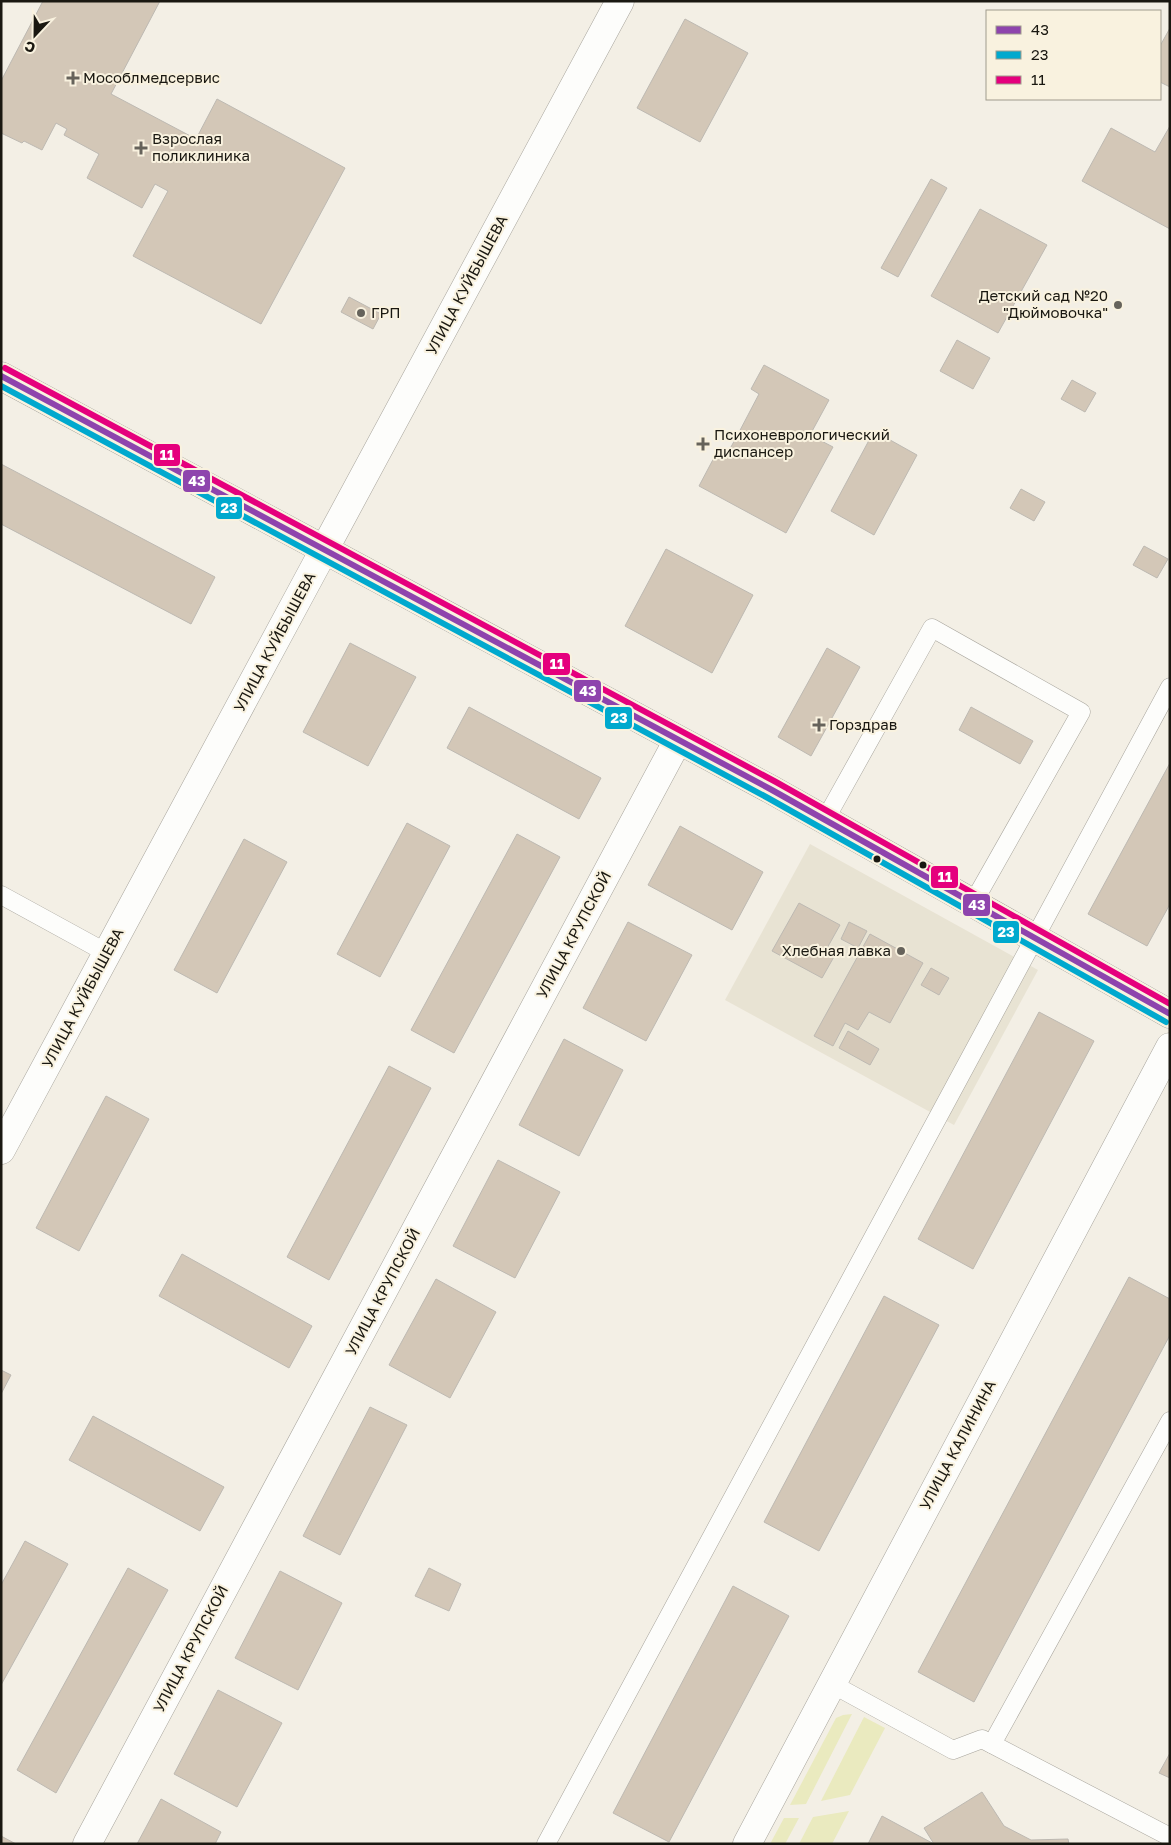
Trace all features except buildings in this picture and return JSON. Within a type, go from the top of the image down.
[{"type":"street","name":"УЛИЦА КУЙБЫШЕВА","points":[[1,1150],[620,1]]},
{"type":"street","points":[[1,376],[825,820],[1170,1014]]},
{"type":"street","name":"УЛИЦА КРУПСКОЙ","points":[[87,1844],[678,740]]},
{"type":"street","name":"УЛИЦА КАЛИНИНА","points":[[747,1844],[1170,1047]]},
{"type":"lane","points":[[825,820],[932,628],[1081,712],[973,903]]},
{"type":"lane","points":[[546,1844],[1170,687]]},
{"type":"lane","points":[[1,895],[107,953]]},
{"type":"lane","points":[[992,1744],[1170,1421]]},
{"type":"lane","points":[[832,1684],[953,1750],[982,1739],[1170,1837]]},
{"type":"shaded area","points":[[810,844],[1038,970],[954,1125],[725,1000]]},
{"type":"green space","points":[[852,1714],[806,1804],[790,1805],[836,1718]]},
{"type":"green space","points":[[864,1717],[885,1728],[850,1795],[821,1801]]},
{"type":"green space","points":[[849,1811],[832,1844],[799,1844],[813,1817]]},
{"type":"green space","points":[[784,1818],[799,1818],[785,1844],[770,1844]]},
{"type":"transit line","name":"11","points":[[5,368],[776,782],[1170,1004]]},
{"type":"transit line","name":"43","points":[[1,376],[772,790],[1170,1014]]},
{"type":"transit line","name":"23","points":[[1,386],[768,798],[1166,1022]]},
{"type":"place","name":"Мособлмедсервис","points":[[73,78]]},
{"type":"place","name":"Взрослая поликлиника","points":[[141,148]]},
{"type":"place","name":"Детский сад №20 \"Дюймовочка\"","points":[[1118,305]]},
{"type":"place","name":"ГРП","points":[[361,313]]},
{"type":"place","name":"Психоневрологический диспансер","points":[[703,444]]},
{"type":"place","name":"Горздрав","points":[[819,725]]},
{"type":"place","name":"Хлебная лавка","points":[[901,951]]}]
